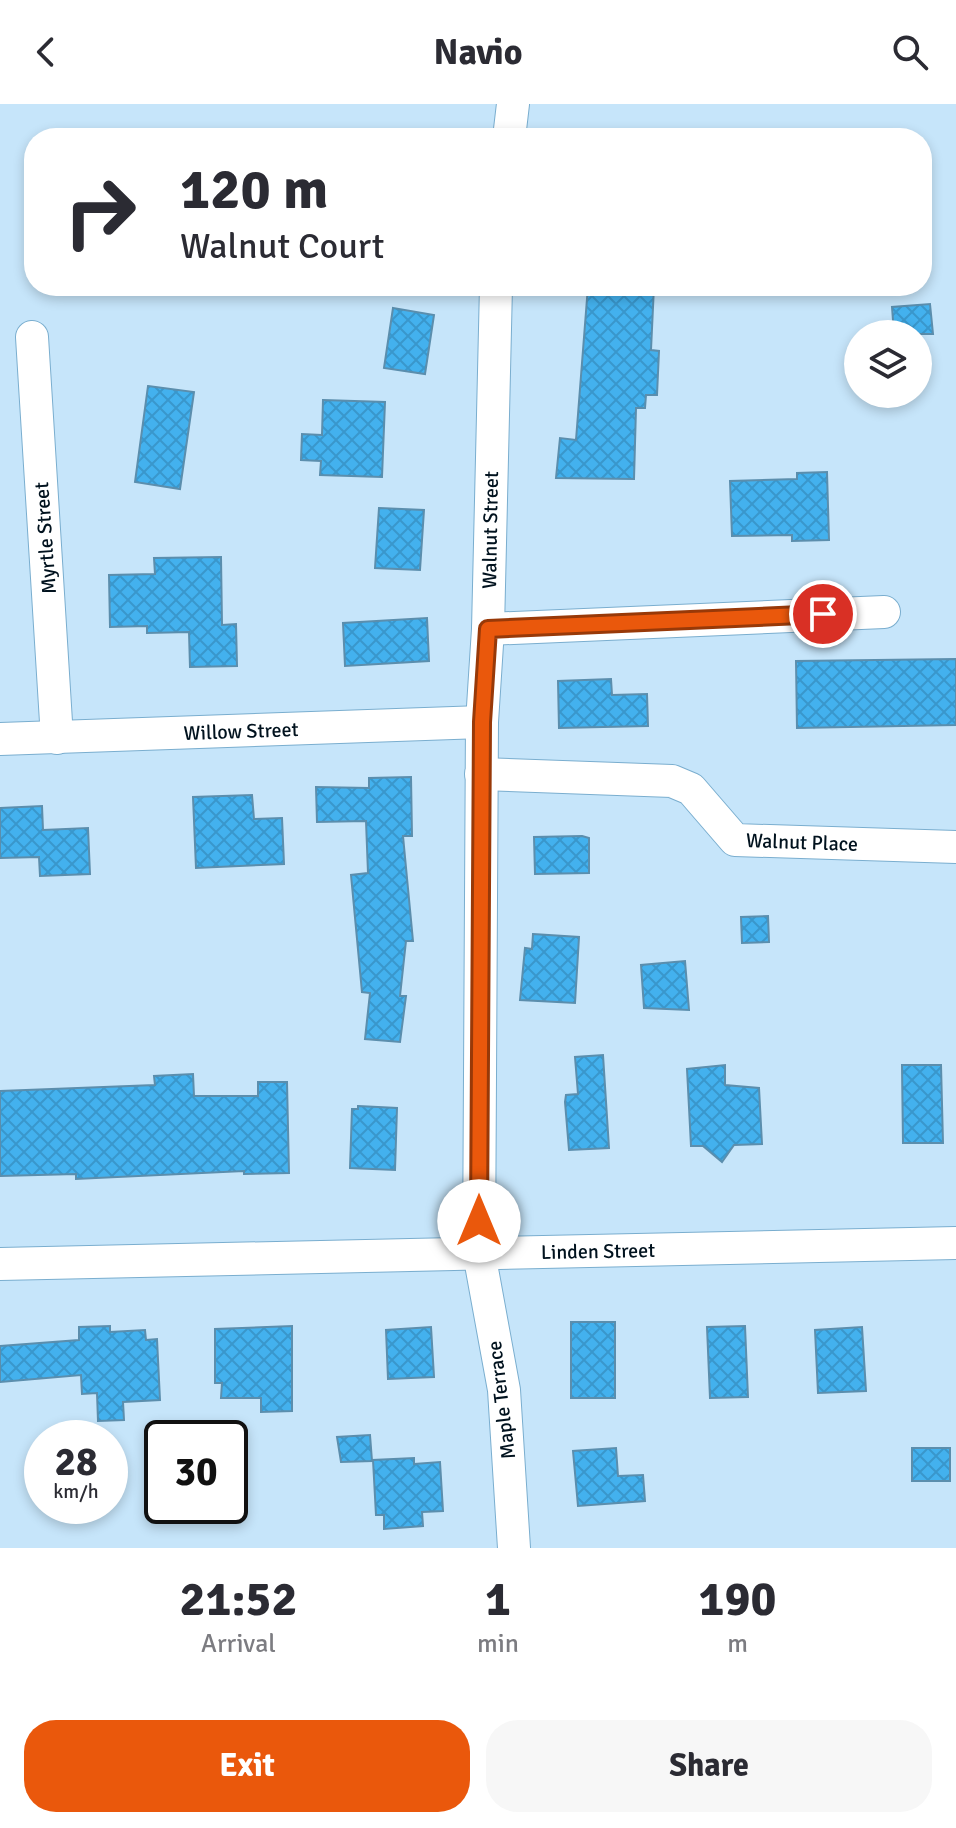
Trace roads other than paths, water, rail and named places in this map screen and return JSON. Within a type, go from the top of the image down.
[{"type":"street","points":[[510,128],[513,104]]},
{"type":"street","name":"Walnut Street","points":[[479,1253],[481,774],[488,629],[496,296]]},
{"type":"street","name":"Myrtle Street","points":[[32,337],[57,738]]},
{"type":"street","points":[[488,629],[884,612]]},
{"type":"street","name":"Willow Street","points":[[0,739],[482,722]]},
{"type":"street","name":"Walnut Place","points":[[481,774],[672,781],[691,789],[735,840],[956,847]]},
{"type":"street","name":"Linden Street","points":[[0,1264],[956,1243]]},
{"type":"street","name":"Maple Terrace","points":[[479,1253],[504,1390],[514,1548]]}]
